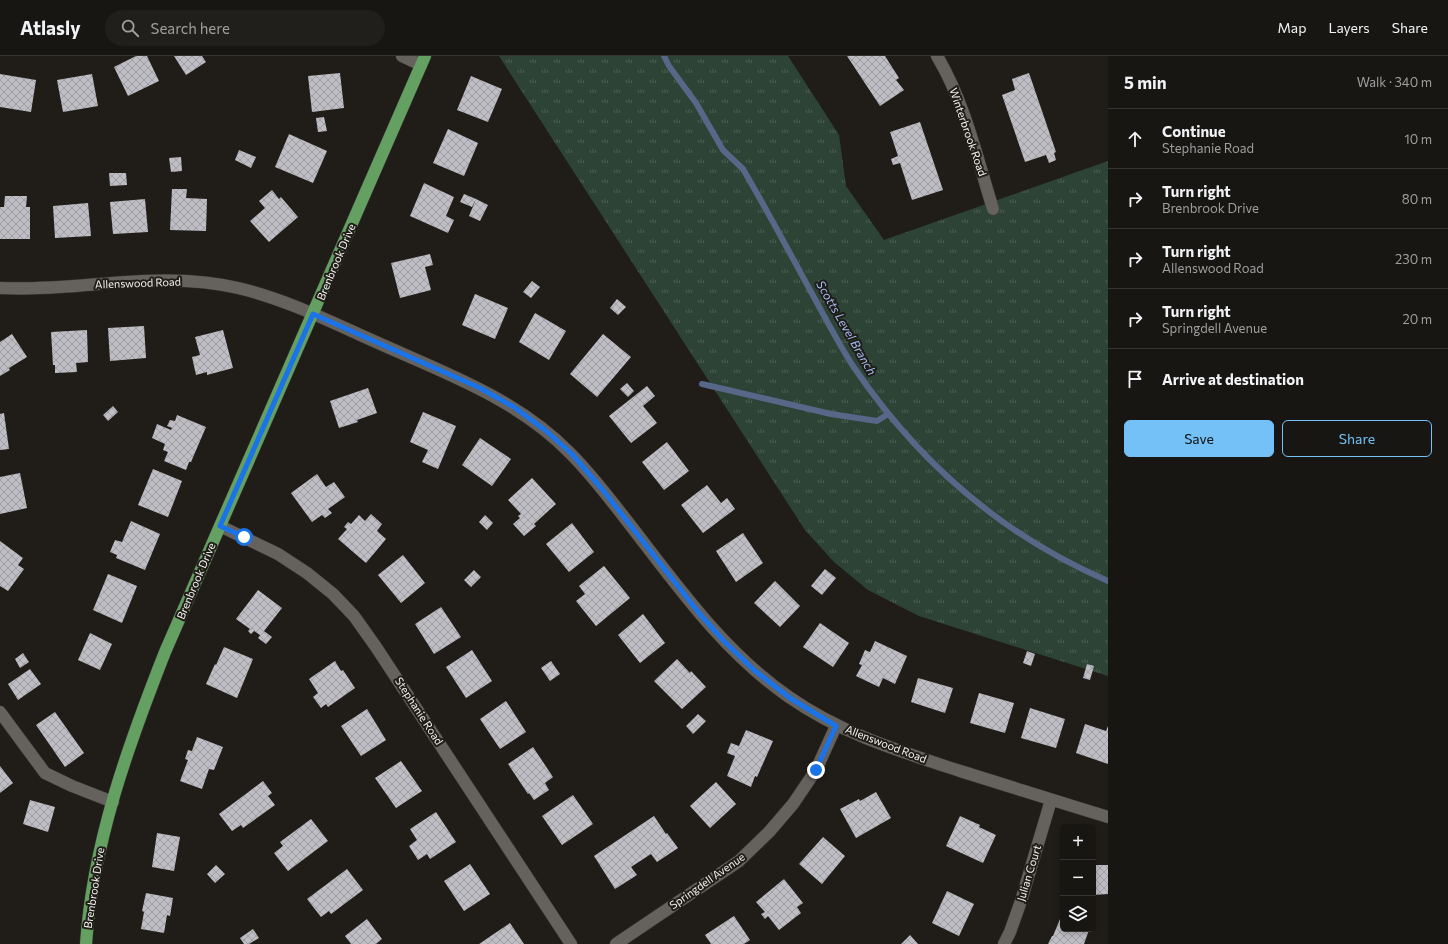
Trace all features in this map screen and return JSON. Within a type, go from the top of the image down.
[{"type":"main road","name":"Brenbrook Drive","points":[[86,944],[88,921],[99,853],[113,802],[141,715],[165,652],[423,60]]},
{"type":"street","points":[[402,56],[423,60]]},
{"type":"street","name":"Winterbrook Road","points":[[937,56],[952,85],[964,115],[993,209]]},
{"type":"street","name":"Allenswood Road","points":[[0,288],[26,289],[165,280],[204,282],[238,288],[266,296],[313,314],[480,388],[514,407],[545,430],[572,454],[602,489],[699,613],[723,640],[754,670],[790,698],[836,726],[884,746],[1051,800],[1108,816]]},
{"type":"street","name":"Stephanie Road","points":[[220,526],[278,554],[307,573],[333,594],[354,616],[376,647],[571,944]]},
{"type":"street","points":[[0,712],[45,773],[72,786],[113,802]]},
{"type":"street","name":"Springdell Avenue","points":[[616,944],[739,861],[769,832],[792,804],[816,770],[836,726]]},
{"type":"street","name":"Julian Court","points":[[1004,944],[1021,901],[1051,800]]},
{"type":"green space","points":[[499,56],[788,56],[839,135],[846,186],[884,240],[1108,161],[1108,676],[919,616],[868,590],[834,562],[805,530]]},
{"type":"building","points":[[136,56],[147,56],[159,81],[128,96],[114,67]]},
{"type":"building","points":[[174,56],[202,56],[206,62],[186,75]]},
{"type":"building","points":[[847,56],[885,56],[899,78],[896,80],[904,90],[880,106]]},
{"type":"building","points":[[340,73],[344,108],[312,112],[308,76]]},
{"type":"building","points":[[1029,73],[1056,152],[1054,153],[1056,160],[1049,163],[1046,155],[1025,162],[1002,95],[1015,90],[1012,79]]},
{"type":"building","points":[[0,74],[36,80],[31,112],[0,107]]},
{"type":"building","points":[[92,74],[98,106],[63,112],[57,80]]},
{"type":"building","points":[[471,76],[502,89],[488,122],[457,110]]},
{"type":"building","points":[[324,117],[327,131],[318,132],[316,118]]},
{"type":"building","points":[[920,122],[943,190],[912,200],[900,163],[893,165],[891,159],[898,156],[890,132]]},
{"type":"building","points":[[448,129],[478,143],[464,176],[433,163]]},
{"type":"building","points":[[289,134],[327,151],[313,183],[275,167]]},
{"type":"building","points":[[239,150],[256,157],[251,168],[235,160]]},
{"type":"building","points":[[181,157],[182,171],[171,172],[169,158]]},
{"type":"building","points":[[109,173],[126,173],[127,185],[110,186]]},
{"type":"building","points":[[424,183],[454,197],[446,216],[454,220],[448,233],[410,216]]},
{"type":"building","points":[[172,189],[187,189],[186,198],[207,199],[206,231],[170,230]]},
{"type":"building","points":[[272,190],[279,199],[281,197],[298,217],[269,242],[250,221],[265,208],[259,201]]},
{"type":"building","points":[[464,194],[476,199],[472,207],[460,202]]},
{"type":"building","points":[[5,196],[27,196],[26,207],[30,207],[30,239],[0,239],[0,207],[4,207]]},
{"type":"building","points":[[145,199],[148,232],[113,234],[110,202]]},
{"type":"building","points":[[476,199],[488,205],[480,221],[469,216]]},
{"type":"building","points":[[88,203],[91,236],[55,238],[53,206]]},
{"type":"building","points":[[430,254],[433,265],[425,267],[431,290],[400,298],[391,263]]},
{"type":"building","points":[[532,281],[540,287],[531,298],[523,292]]},
{"type":"building","points":[[475,294],[508,308],[495,339],[462,325]]},
{"type":"building","points":[[617,299],[626,307],[618,315],[610,308]]},
{"type":"building","points":[[535,313],[566,331],[549,360],[519,342]]},
{"type":"building","points":[[144,326],[146,358],[110,361],[108,328]]},
{"type":"building","points":[[87,330],[88,362],[76,363],[77,372],[55,373],[55,365],[53,365],[51,332]]},
{"type":"building","points":[[223,330],[233,368],[207,375],[207,372],[196,375],[192,357],[200,355],[195,337]]},
{"type":"building","points":[[12,334],[27,357],[9,368],[10,370],[0,376],[0,342]]},
{"type":"building","points":[[603,334],[631,357],[597,397],[570,374]]},
{"type":"building","points":[[627,383],[634,391],[628,397],[620,389]]},
{"type":"building","points":[[647,386],[655,396],[643,406],[657,423],[631,443],[609,416]]},
{"type":"building","points":[[368,388],[377,413],[357,420],[358,422],[339,428],[330,401]]},
{"type":"building","points":[[113,406],[118,412],[108,421],[103,415]]},
{"type":"building","points":[[423,412],[456,426],[438,469],[422,462],[428,450],[410,442]]},
{"type":"building","points":[[4,413],[9,449],[0,450],[0,414]]},
{"type":"building","points":[[177,415],[206,427],[186,470],[164,461],[168,452],[163,450],[165,444],[152,438],[157,424],[171,430],[172,428],[167,426],[170,420],[175,421]]},
{"type":"building","points":[[480,438],[511,459],[492,486],[462,465]]},
{"type":"building","points":[[667,442],[689,471],[664,490],[642,462]]},
{"type":"building","points":[[153,469],[182,481],[168,517],[138,505]]},
{"type":"building","points":[[20,473],[27,508],[0,514],[0,477]]},
{"type":"building","points":[[317,474],[326,487],[334,482],[345,497],[328,509],[332,513],[325,518],[322,515],[312,522],[291,493]]},
{"type":"building","points":[[532,478],[556,504],[534,524],[536,526],[524,536],[513,524],[520,518],[518,516],[521,514],[508,500]]},
{"type":"building","points":[[707,485],[721,503],[727,498],[735,509],[703,533],[681,505]]},
{"type":"building","points":[[371,514],[382,524],[377,531],[386,539],[366,563],[338,539],[347,529],[344,527],[348,522],[351,524],[359,515],[365,521]]},
{"type":"building","points":[[485,515],[493,523],[487,530],[479,522]]},
{"type":"building","points":[[131,521],[160,534],[145,570],[116,558],[117,555],[110,552],[115,540],[122,542]]},
{"type":"building","points":[[572,523],[594,552],[569,572],[546,544]]},
{"type":"building","points":[[743,533],[763,563],[736,582],[716,551]]},
{"type":"building","points":[[0,541],[23,558],[18,565],[24,569],[8,591],[0,586]]},
{"type":"building","points":[[403,555],[425,583],[401,603],[378,575]]},
{"type":"building","points":[[604,566],[630,598],[596,626],[576,601],[585,594],[579,586]]},
{"type":"building","points":[[825,569],[836,578],[822,595],[811,586]]},
{"type":"building","points":[[474,570],[481,577],[471,587],[464,580]]},
{"type":"building","points":[[108,574],[137,586],[122,623],[93,610]]},
{"type":"building","points":[[775,581],[800,606],[780,627],[754,603]]},
{"type":"building","points":[[258,590],[282,608],[264,631],[272,637],[266,644],[258,638],[260,635],[254,631],[251,634],[248,631],[250,629],[236,619]]},
{"type":"building","points":[[441,607],[461,637],[434,654],[415,624]]},
{"type":"building","points":[[643,614],[665,643],[640,663],[618,635]]},
{"type":"building","points":[[820,623],[849,643],[833,667],[803,647]]},
{"type":"building","points":[[90,633],[112,644],[100,670],[78,660]]},
{"type":"building","points":[[875,641],[907,656],[895,684],[883,678],[879,687],[856,676],[862,665],[859,664],[865,650],[870,652]]},
{"type":"building","points":[[224,647],[253,659],[237,698],[206,684]]},
{"type":"building","points":[[472,650],[492,681],[466,698],[446,667]]},
{"type":"building","points":[[1027,651],[1035,654],[1031,666],[1023,663]]},
{"type":"building","points":[[23,653],[29,662],[20,668],[15,659]]},
{"type":"building","points":[[677,659],[706,687],[682,709],[654,681]]},
{"type":"building","points":[[335,661],[355,688],[328,707],[326,704],[321,708],[313,697],[318,693],[309,679]]},
{"type":"building","points":[[551,661],[560,674],[550,681],[541,668]]},
{"type":"building","points":[[1087,664],[1094,666],[1090,680],[1083,678]]},
{"type":"building","points":[[30,669],[41,684],[18,700],[8,684]]},
{"type":"building","points":[[918,678],[953,688],[945,713],[911,702]]},
{"type":"building","points":[[979,693],[1014,703],[1005,733],[970,723]]},
{"type":"building","points":[[506,701],[526,732],[500,749],[480,719]]},
{"type":"building","points":[[1030,708],[1065,719],[1056,748],[1021,738]]},
{"type":"building","points":[[367,709],[386,740],[361,756],[341,726]]},
{"type":"building","points":[[55,712],[84,753],[65,767],[36,725]]},
{"type":"building","points":[[698,714],[706,721],[693,734],[686,726]]},
{"type":"building","points":[[1085,724],[1106,731],[1108,726],[1108,764],[1076,753]]},
{"type":"building","points":[[746,730],[773,741],[751,787],[727,776],[735,756],[727,753],[731,743],[739,746]]},
{"type":"building","points":[[197,737],[223,747],[214,770],[209,769],[202,789],[180,781],[188,760],[185,759],[188,750],[192,751]]},
{"type":"building","points":[[533,747],[553,777],[545,783],[549,790],[534,800],[529,793],[528,794],[508,764]]},
{"type":"building","points":[[401,761],[422,791],[396,808],[375,778]]},
{"type":"building","points":[[0,766],[13,783],[0,793]]},
{"type":"building","points":[[263,781],[272,793],[268,796],[275,805],[243,828],[241,825],[232,831],[219,814]]},
{"type":"building","points":[[716,782],[736,804],[710,828],[690,806]]},
{"type":"building","points":[[876,792],[891,818],[856,838],[840,809],[859,799],[860,801]]},
{"type":"building","points":[[573,795],[593,824],[562,845],[542,816]]},
{"type":"building","points":[[30,800],[55,807],[48,832],[23,824]]},
{"type":"building","points":[[436,812],[456,842],[430,859],[427,854],[418,860],[409,846],[417,840],[410,829]]},
{"type":"building","points":[[654,816],[678,848],[657,862],[651,854],[631,867],[637,875],[615,889],[594,856]]},
{"type":"building","points":[[960,816],[980,825],[979,827],[996,835],[983,863],[946,846]]},
{"type":"building","points":[[311,819],[328,841],[288,871],[274,853],[283,846],[280,842]]},
{"type":"building","points":[[157,833],[180,837],[174,871],[152,867]]},
{"type":"building","points":[[823,837],[845,856],[822,884],[799,864]]},
{"type":"building","points":[[470,864],[490,894],[464,911],[444,881]]},
{"type":"building","points":[[216,865],[225,874],[215,883],[207,874]]},
{"type":"building","points":[[1096,865],[1108,865],[1108,894],[1096,895]]},
{"type":"building","points":[[347,869],[363,890],[331,914],[329,911],[321,917],[307,899]]},
{"type":"building","points":[[784,879],[803,903],[797,907],[801,913],[779,930],[768,916],[765,919],[761,914],[765,912],[756,902]]},
{"type":"building","points":[[947,891],[974,904],[959,936],[932,923]]},
{"type":"building","points":[[146,893],[173,898],[170,916],[167,915],[164,933],[141,929],[144,912],[142,911]]},
{"type":"building","points":[[734,916],[750,940],[744,944],[711,944],[705,935]]},
{"type":"building","points":[[367,919],[382,939],[376,944],[351,944],[345,936]]},
{"type":"building","points":[[1060,919],[1060,932],[1088,932],[1084,944],[1048,944]]},
{"type":"building","points":[[510,923],[524,944],[479,944]]},
{"type":"building","points":[[253,929],[259,938],[249,944],[244,944],[240,938]]},
{"type":"building","points":[[910,935],[918,944],[901,944]]},
{"type":"waterway","name":"Scotts Level Branch","points":[[664,56],[669,66],[696,103],[723,150],[743,169],[853,366],[878,401],[905,434],[934,464],[997,518],[1032,542],[1108,581]]},
{"type":"waterway","points":[[702,384],[831,414],[877,421],[888,414]]},
{"type":"route","points":[[244,537],[220,526],[313,314],[480,388],[514,407],[545,430],[572,454],[602,489],[699,613],[723,640],[754,670],[790,698],[836,726],[816,770]]}]
